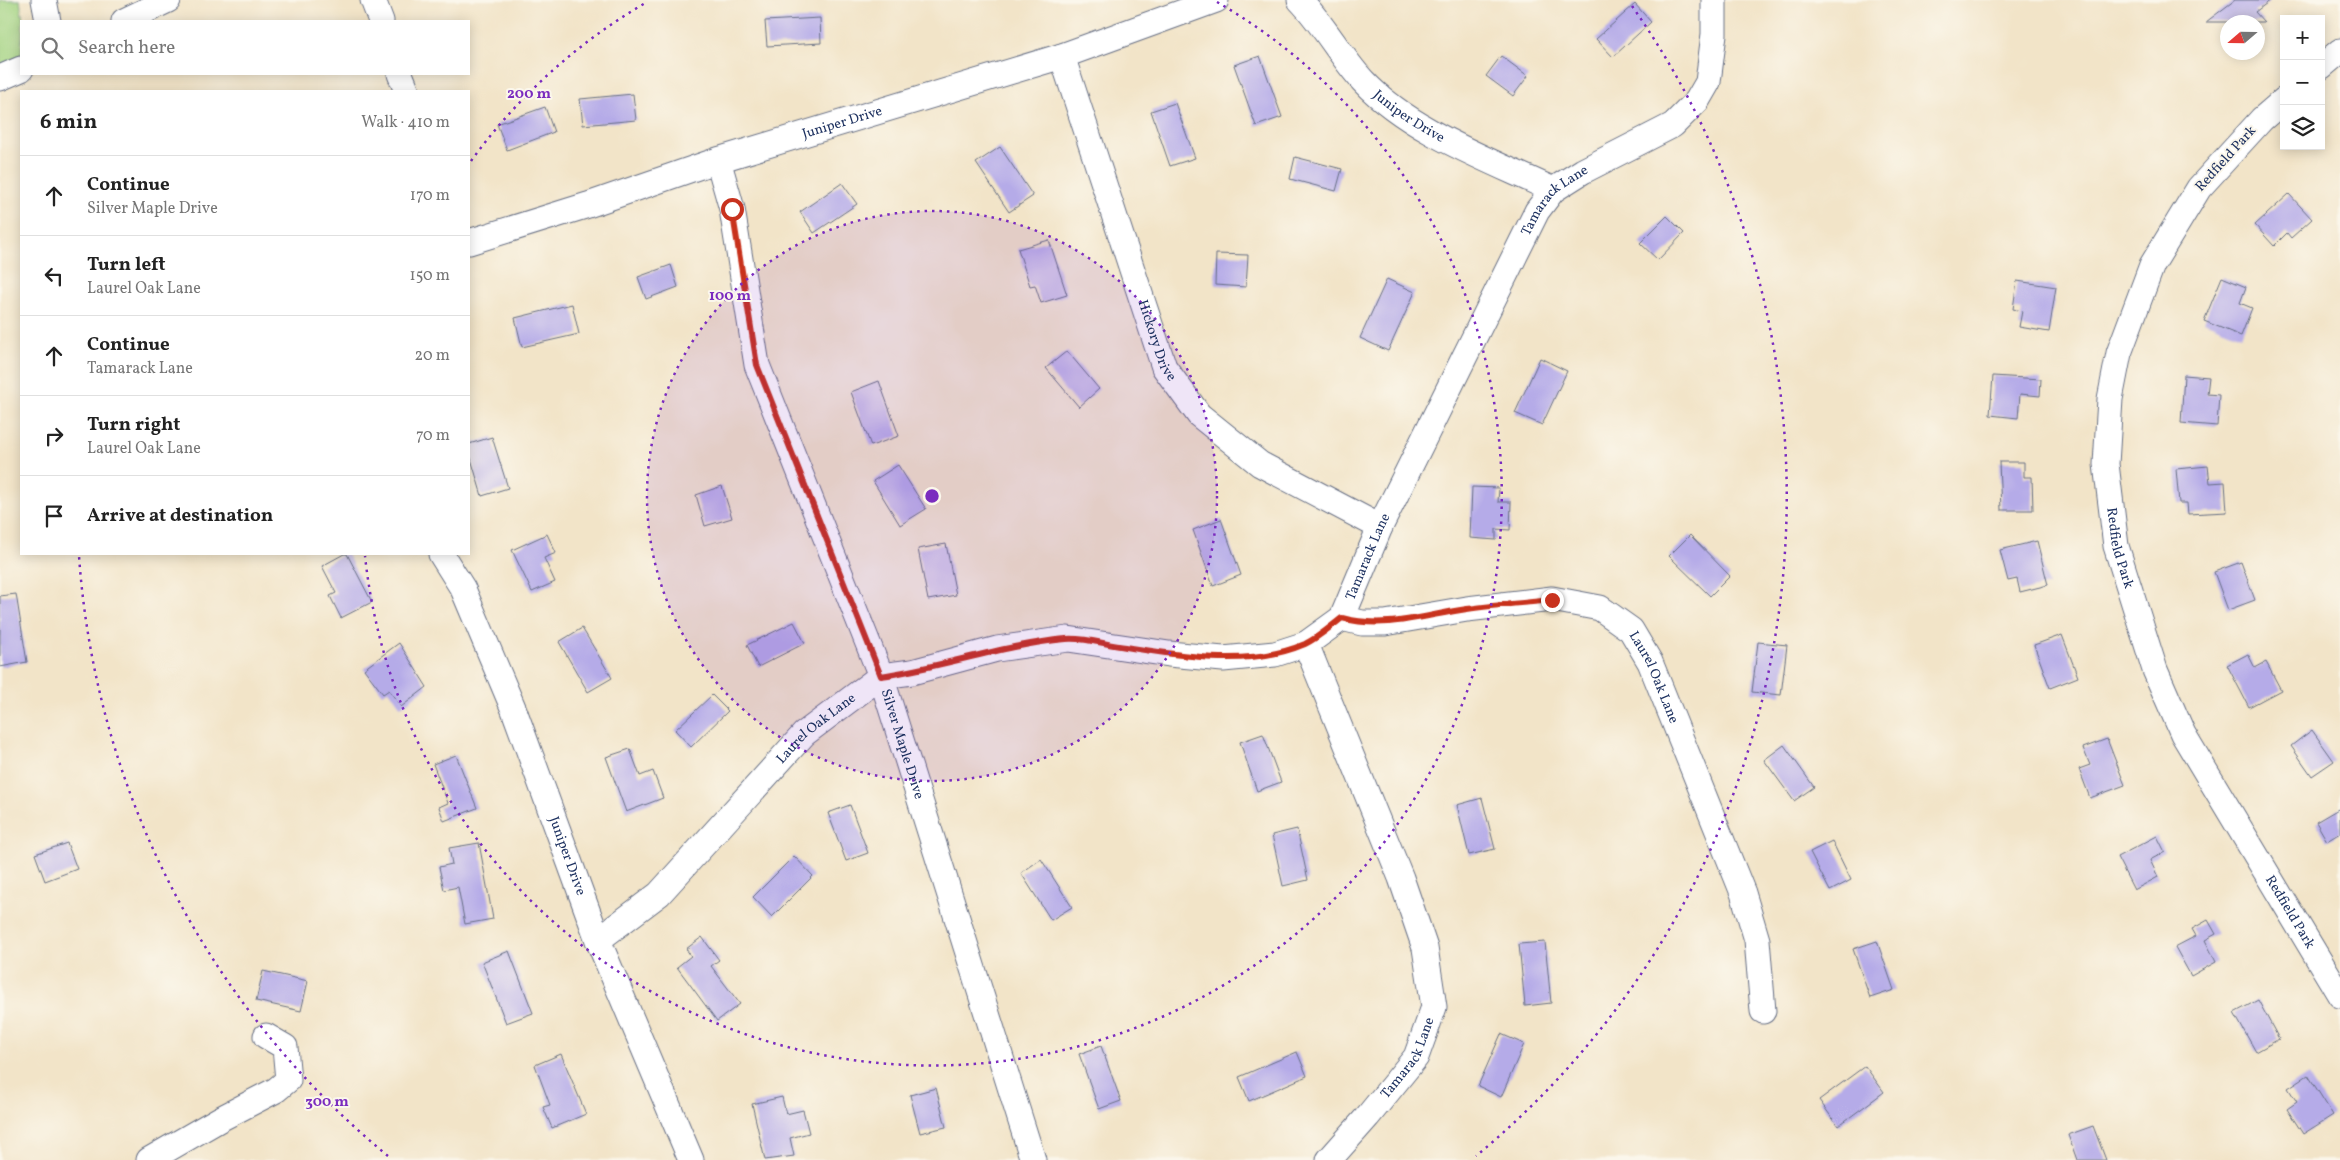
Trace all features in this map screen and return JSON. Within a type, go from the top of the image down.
[{"type":"street","points":[[44,0],[48,20]]},
{"type":"street","points":[[126,20],[168,0]]},
{"type":"street","points":[[373,0],[381,20]]},
{"type":"street","name":"Juniper Drive","points":[[470,242],[588,205],[718,160],[1062,56],[1216,0]]},
{"type":"street","name":"Juniper Drive","points":[[1300,0],[1313,12],[1363,81],[1411,122],[1553,190]]},
{"type":"street","name":"Tamarack Lane","points":[[1342,618],[1380,527],[1512,257],[1537,211],[1553,190],[1583,171],[1673,125],[1696,101],[1708,82],[1714,34],[1714,0]]},
{"type":"street","points":[[2325,63],[2340,50]]},
{"type":"street","name":"Hickory Drive","points":[[1062,56],[1164,367],[1199,415],[1260,464],[1380,527]]},
{"type":"street","points":[[0,78],[20,69]]},
{"type":"street","points":[[400,75],[407,90]]},
{"type":"street","name":"Redfield Park","points":[[2280,103],[2262,119],[2199,188],[2152,265],[2119,353],[2110,399],[2106,464],[2116,546],[2155,670],[2183,734],[2340,995]]},
{"type":"street","name":"Silver Maple Drive","points":[[718,160],[732,209],[757,365],[881,676],[1033,1160]]},
{"type":"street","name":"Juniper Drive","points":[[442,555],[464,589],[510,701],[598,940],[691,1160]]},
{"type":"street","name":"Laurel Oak Lane","points":[[1342,618],[1362,623],[1385,623],[1467,609],[1552,600],[1600,608],[1631,630],[1650,662],[1743,894],[1757,940],[1763,1011]]},
{"type":"street","points":[[1306,644],[1342,618]]},
{"type":"street","name":"Laurel Oak Lane","points":[[598,940],[659,894],[804,734],[881,676],[912,672],[997,649],[1068,639],[1169,654],[1222,658],[1275,654],[1306,644]]},
{"type":"street","name":"Tamarack Lane","points":[[1306,644],[1400,878],[1422,939],[1434,1007],[1416,1057],[1329,1160]]},
{"type":"street","points":[[149,1160],[220,1119],[276,1090],[288,1080],[286,1047],[266,1036]]},
{"type":"green space","points":[[0,0],[20,0],[23,20],[20,20],[20,56],[0,65]]},
{"type":"building","points":[[2235,0],[2271,0],[2255,12],[2258,15],[2220,15],[2220,22],[2206,22]]},
{"type":"building","points":[[1635,4],[1651,22],[1613,57],[1596,39]]},
{"type":"building","points":[[820,18],[821,43],[767,46],[765,21]]},
{"type":"building","points":[[1260,56],[1282,117],[1256,126],[1234,65]]},
{"type":"building","points":[[1501,56],[1528,76],[1513,96],[1486,76]]},
{"type":"building","points":[[633,94],[636,120],[583,125],[580,99]]},
{"type":"building","points":[[1175,103],[1195,158],[1170,166],[1151,111]]},
{"type":"building","points":[[545,107],[554,132],[507,150],[497,124]]},
{"type":"building","points":[[1000,147],[1033,196],[1009,212],[976,163]]},
{"type":"building","points":[[1295,157],[1342,169],[1336,191],[1290,179]]},
{"type":"building","points":[[842,183],[857,204],[814,233],[800,212]]},
{"type":"building","points":[[2289,194],[2312,219],[2291,238],[2287,233],[2274,246],[2255,225]]},
{"type":"building","points":[[1667,216],[1684,233],[1658,260],[1640,243]]},
{"type":"building","points":[[1049,240],[1067,295],[1041,303],[1035,285],[1030,286],[1018,249]]},
{"type":"building","points":[[1216,254],[1248,255],[1246,287],[1215,285]]},
{"type":"building","points":[[671,265],[678,287],[646,299],[638,277]]},
{"type":"building","points":[[2222,277],[2246,287],[2240,303],[2252,308],[2241,336],[2204,321]]},
{"type":"building","points":[[1387,279],[1415,292],[1388,351],[1360,338]]},
{"type":"building","points":[[2017,281],[2056,287],[2049,332],[2019,327],[2022,311],[2013,309]]},
{"type":"building","points":[[572,304],[579,334],[522,347],[515,318]]},
{"type":"building","points":[[1067,351],[1099,389],[1079,407],[1046,368]]},
{"type":"building","points":[[1540,358],[1567,371],[1542,425],[1515,413]]},
{"type":"building","points":[[2184,375],[2209,377],[2207,394],[2219,395],[2217,426],[2181,423]]},
{"type":"building","points":[[1993,376],[2041,379],[2040,396],[2020,394],[2018,418],[1990,415]]},
{"type":"building","points":[[879,381],[899,436],[871,446],[851,392]]},
{"type":"building","points":[[492,437],[508,488],[482,496],[470,455],[470,444]]},
{"type":"building","points":[[1999,462],[2024,462],[2024,477],[2032,477],[2033,510],[2001,510]]},
{"type":"building","points":[[898,465],[926,509],[900,525],[873,481]]},
{"type":"building","points":[[2208,466],[2210,483],[2225,482],[2227,512],[2188,514],[2187,503],[2179,503],[2176,469]]},
{"type":"building","points":[[722,486],[732,518],[705,526],[696,495]]},
{"type":"building","points":[[1472,487],[1499,488],[1498,502],[1511,502],[1510,530],[1496,529],[1496,540],[1470,538]]},
{"type":"building","points":[[1221,519],[1241,575],[1213,586],[1193,530]]},
{"type":"building","points":[[547,534],[556,553],[544,558],[555,582],[532,592],[512,550]]},
{"type":"building","points":[[1690,535],[1730,576],[1710,596],[1669,556]]},
{"type":"building","points":[[2037,541],[2048,585],[2020,592],[2017,579],[2008,581],[2000,550]]},
{"type":"building","points":[[946,544],[956,595],[928,600],[918,549]]},
{"type":"building","points":[[342,555],[348,555],[372,602],[341,618],[330,596],[336,593],[322,566]]},
{"type":"building","points":[[2241,562],[2255,600],[2228,610],[2214,572]]},
{"type":"building","points":[[16,594],[27,662],[0,667],[0,596]]},
{"type":"building","points":[[794,622],[805,643],[758,667],[747,645]]},
{"type":"building","points":[[582,628],[612,678],[588,692],[559,642]]},
{"type":"building","points":[[2062,635],[2078,677],[2050,688],[2034,645]]},
{"type":"building","points":[[1758,642],[1787,645],[1781,695],[1752,692]]},
{"type":"building","points":[[399,643],[427,687],[401,707],[389,690],[383,694],[364,669]]},
{"type":"building","points":[[2248,654],[2255,668],[2266,662],[2281,690],[2249,707],[2227,665]]},
{"type":"building","points":[[712,695],[728,711],[691,747],[675,730]]},
{"type":"building","points":[[2312,730],[2334,761],[2312,776],[2291,746]]},
{"type":"building","points":[[1263,734],[1281,782],[1257,791],[1240,742]]},
{"type":"building","points":[[2107,739],[2125,785],[2090,798],[2079,769],[2090,765],[2083,748]]},
{"type":"building","points":[[1784,745],[1814,787],[1794,801],[1764,760]]},
{"type":"building","points":[[630,749],[640,776],[653,771],[663,798],[626,812],[606,757]]},
{"type":"building","points":[[456,755],[477,808],[444,821],[439,807],[448,803],[433,764]]},
{"type":"building","points":[[1482,798],[1495,849],[1469,855],[1457,805]]},
{"type":"building","points":[[850,805],[868,853],[846,861],[828,813]]},
{"type":"building","points":[[2340,808],[2340,833],[2327,841],[2316,822]]},
{"type":"building","points":[[1297,829],[1308,880],[1283,886],[1272,835]]},
{"type":"building","points":[[2157,836],[2165,852],[2150,860],[2158,877],[2134,890],[2117,857]]},
{"type":"building","points":[[1832,841],[1851,880],[1830,891],[1810,852]]},
{"type":"building","points":[[67,843],[77,869],[45,881],[35,854]]},
{"type":"building","points":[[479,843],[493,919],[465,924],[458,887],[444,890],[439,867],[452,864],[449,848]]},
{"type":"building","points":[[794,856],[813,876],[772,917],[753,897]]},
{"type":"building","points":[[1041,859],[1072,907],[1051,920],[1021,873]]},
{"type":"building","points":[[2208,920],[2216,934],[2205,940],[2216,962],[2191,976],[2175,947],[2196,936],[2192,929]]},
{"type":"building","points":[[702,937],[719,960],[711,966],[740,1004],[717,1021],[677,967],[691,956],[686,949]]},
{"type":"building","points":[[1877,941],[1894,990],[1870,998],[1853,949]]},
{"type":"building","points":[[1545,942],[1551,1003],[1525,1006],[1519,944]]},
{"type":"building","points":[[509,951],[533,1013],[506,1023],[482,962]]},
{"type":"building","points":[[263,971],[308,981],[301,1011],[256,1001]]},
{"type":"building","points":[[2258,1000],[2279,1039],[2256,1052],[2234,1013]]},
{"type":"building","points":[[1501,1034],[1524,1044],[1501,1097],[1478,1086]]},
{"type":"building","points":[[1101,1046],[1121,1101],[1099,1109],[1079,1054]]},
{"type":"building","points":[[1297,1052],[1307,1076],[1249,1101],[1239,1077]]},
{"type":"building","points":[[561,1054],[586,1114],[552,1128],[543,1107],[550,1105],[535,1065]]},
{"type":"building","points":[[1865,1066],[1884,1092],[1838,1126],[1819,1100]]},
{"type":"building","points":[[2308,1075],[2333,1115],[2303,1134],[2287,1109],[2297,1102],[2288,1088]]},
{"type":"building","points":[[936,1088],[946,1127],[920,1133],[910,1095]]},
{"type":"building","points":[[782,1097],[786,1114],[803,1110],[809,1133],[790,1138],[794,1156],[765,1160],[752,1104]]},
{"type":"building","points":[[2093,1126],[2106,1160],[2077,1160],[2068,1135]]},
{"type":"route","points":[[732,209],[757,365],[881,676],[912,672],[997,649],[1068,639],[1169,654],[1222,658],[1275,654],[1306,644],[1342,618],[1362,623],[1385,623],[1467,609],[1552,600]]}]
